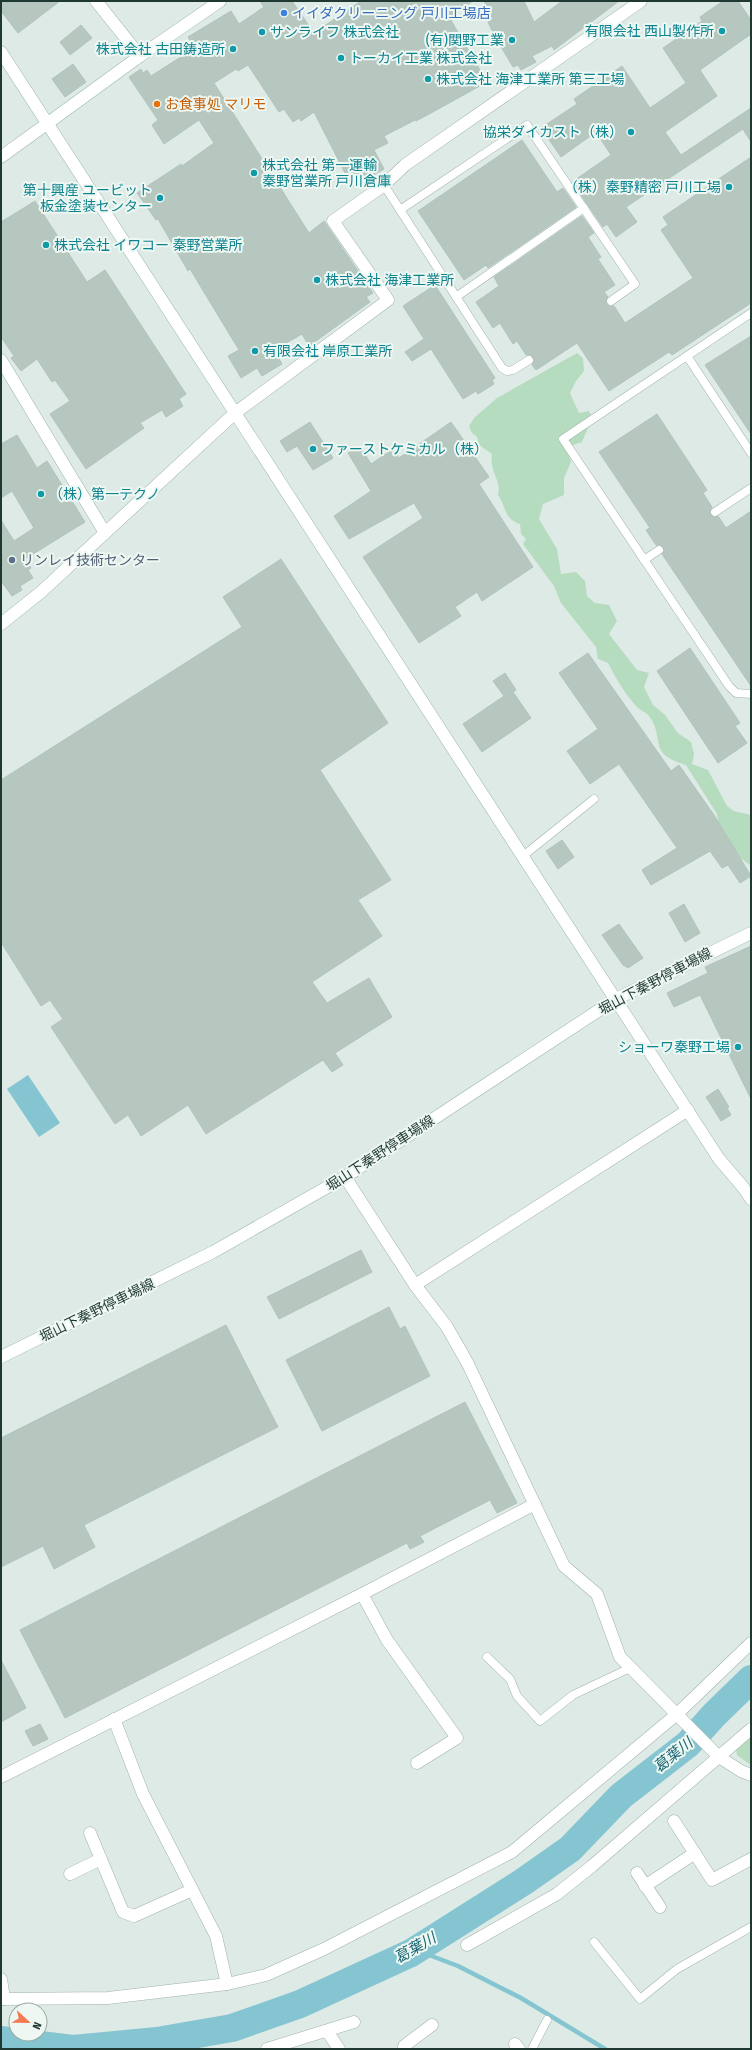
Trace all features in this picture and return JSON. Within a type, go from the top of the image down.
[{"type":"street","points":[[96,1],[140,56]]},
{"type":"street","points":[[1,157],[140,56],[220,1]]},
{"type":"street","points":[[1,624],[41,592],[235,413],[388,300],[333,221],[384,185],[405,165],[641,1]]},
{"type":"street","points":[[1,52],[719,1159],[743,1187],[751,1199]]},
{"type":"street","points":[[1,360],[105,533]]},
{"type":"street","name":"堀山下秦野停車場線","points":[[1,1357],[213,1252],[345,1177],[616,999],[751,933]]},
{"type":"street","points":[[415,1285],[688,1110]]},
{"type":"street","points":[[345,1177],[415,1285],[447,1327],[468,1364],[564,1566],[597,1594],[620,1657],[719,1757],[741,1771],[751,1775]]},
{"type":"street","points":[[1,1777],[362,1594],[535,1504]]},
{"type":"street","points":[[362,1594],[387,1640],[457,1738],[417,1763]]},
{"type":"street","points":[[1,1979],[2,1999],[108,1998],[227,1984],[266,1975],[394,1914],[512,1852],[677,1714],[751,1643]]},
{"type":"street","points":[[114,1720],[143,1794],[216,1936],[227,1984]]},
{"type":"street","points":[[467,1945],[557,1894],[592,1866],[751,1728]]},
{"type":"street","points":[[674,1821],[712,1880],[751,1859]]},
{"type":"street","points":[[90,1833],[123,1912],[134,1916],[192,1890]]},
{"type":"street","points":[[645,1886],[695,1853]]},
{"type":"street","points":[[70,1874],[101,1859]]},
{"type":"street","points":[[637,1873],[660,1907]]},
{"type":"street","points":[[267,2049],[354,2022]]},
{"type":"street","points":[[404,2049],[404,2046],[432,2025]]},
{"type":"street","points":[[327,2031],[339,2049]]},
{"type":"lane","points":[[400,210],[527,125],[635,284],[611,302]]},
{"type":"lane","points":[[384,185],[502,368],[508,371],[513,370],[529,360]]},
{"type":"lane","points":[[456,297],[584,208]]},
{"type":"lane","points":[[751,314],[563,439],[729,686],[736,693],[751,694]]},
{"type":"lane","points":[[687,356],[751,453]]},
{"type":"lane","points":[[715,512],[751,488]]},
{"type":"lane","points":[[644,560],[659,550]]},
{"type":"lane","points":[[523,856],[594,799]]},
{"type":"lane","points":[[487,1657],[510,1679],[517,1696],[540,1721],[573,1695],[630,1668]]},
{"type":"lane","points":[[594,1942],[640,1999],[677,1968],[751,1927]]},
{"type":"lane","points":[[532,2049],[547,2020]]},
{"type":"green space","points":[[577,353],[583,358],[584,371],[576,381],[570,393],[579,413],[589,411],[594,421],[588,428],[582,442],[567,447],[571,462],[564,478],[564,495],[543,504],[539,519],[557,549],[561,574],[576,572],[585,581],[587,596],[595,603],[609,605],[617,621],[609,634],[637,670],[649,673],[644,687],[653,705],[665,715],[678,733],[691,742],[694,754],[692,764],[708,770],[727,806],[734,811],[751,815],[751,872],[750,865],[735,854],[719,831],[717,814],[686,765],[666,756],[661,750],[654,724],[649,716],[637,707],[631,700],[608,663],[598,659],[596,647],[561,603],[554,586],[523,544],[526,539],[521,534],[520,524],[508,516],[498,495],[498,485],[492,466],[492,454],[479,445],[477,437],[472,433],[469,426],[475,417],[497,398]]},
{"type":"green space","points":[[751,1736],[751,1761],[749,1764],[737,1755],[736,1749]]},
{"type":"water","points":[[28,1075],[60,1123],[39,1137],[7,1089]]},
{"type":"building","points":[[1,1],[60,1],[18,33],[1,11]]},
{"type":"building","points":[[260,1],[292,1],[314,33],[361,1],[473,1],[449,17],[487,82],[416,121],[415,120],[384,136],[388,143],[374,150],[384,169],[352,187],[314,112],[301,121],[299,118],[293,122],[284,109],[279,112],[248,65],[238,71],[236,69],[214,83],[309,233],[324,221],[373,293],[366,297],[370,302],[309,346],[302,334],[274,350],[282,364],[262,376],[257,368],[241,378],[228,356],[239,350],[190,269],[188,271],[158,219],[156,220],[137,193],[181,164],[182,166],[214,143],[199,120],[164,144],[152,125],[158,120],[129,77],[141,69],[143,73],[147,70],[151,76],[195,48],[188,37],[231,11],[239,24],[264,7]]},
{"type":"building","points":[[484,1],[524,1],[534,22],[562,1],[619,1],[554,50],[552,46],[532,56],[536,62],[521,70],[518,65],[513,67],[499,45],[488,22],[493,19]]},
{"type":"building","points":[[723,1],[738,1],[751,20],[751,34],[700,70],[717,96],[665,132],[681,155],[751,108],[751,142],[743,129],[626,207],[637,222],[616,237],[607,224],[603,227],[572,182],[611,155],[596,132],[561,157],[541,128],[577,104],[574,99],[622,66],[650,108],[686,83],[663,48],[702,21],[700,17]]},
{"type":"building","points":[[81,25],[92,38],[70,55],[60,42]]},
{"type":"building","points":[[73,64],[86,82],[65,97],[52,79]]},
{"type":"building","points":[[522,140],[557,192],[563,188],[576,207],[488,268],[486,265],[464,280],[418,211]]},
{"type":"building","points":[[751,157],[751,303],[672,355],[669,352],[609,391],[577,343],[536,370],[532,365],[534,360],[533,357],[526,355],[517,341],[513,344],[500,323],[493,328],[476,302],[499,286],[494,277],[582,216],[594,233],[588,237],[601,257],[598,259],[615,285],[604,292],[608,297],[606,304],[609,306],[614,306],[625,323],[693,278],[661,230],[668,225],[663,217]]},
{"type":"building","points":[[35,201],[87,282],[105,270],[186,394],[179,399],[183,406],[166,417],[162,410],[140,423],[144,428],[86,469],[50,414],[70,401],[55,380],[52,382],[37,359],[21,371],[11,358],[14,356],[1,337],[1,222]]},
{"type":"building","points":[[435,285],[495,378],[492,380],[494,384],[478,394],[476,391],[463,399],[431,349],[412,361],[405,352],[424,339],[403,306]]},
{"type":"building","points":[[751,336],[751,434],[705,365]]},
{"type":"building","points":[[657,414],[707,490],[703,493],[712,507],[710,512],[711,515],[715,517],[718,516],[726,528],[751,511],[751,686],[662,554],[664,550],[663,547],[656,545],[646,530],[650,528],[599,452]]},
{"type":"building","name":"ファーストケミカル（株）","points":[[310,422],[333,458],[313,470],[297,446],[287,452],[280,441]]},
{"type":"building","points":[[451,422],[489,477],[479,484],[533,567],[482,601],[477,592],[455,607],[461,616],[419,643],[363,557],[423,518],[414,503],[349,539],[334,516],[371,491],[348,453],[360,446],[371,464],[393,449],[399,458]]},
{"type":"building","name":"（株）第一テクノ","points":[[17,435],[37,468],[47,461],[85,522],[25,559],[31,568],[28,570],[33,578],[20,586],[22,590],[12,596],[1,581],[1,520],[14,541],[34,528],[12,491],[1,498],[1,444]]},
{"type":"building","points":[[281,559],[388,723],[320,770],[391,880],[358,900],[382,936],[312,982],[327,1003],[369,978],[392,1017],[335,1053],[343,1065],[332,1072],[323,1060],[206,1134],[188,1105],[141,1136],[128,1115],[115,1124],[51,1027],[63,1019],[50,1000],[41,1006],[1,942],[1,780],[242,627],[223,597]]},
{"type":"building","points":[[690,648],[740,723],[735,726],[747,743],[718,763],[657,671]]},
{"type":"building","points":[[588,653],[671,771],[679,765],[714,815],[751,876],[740,883],[728,865],[722,868],[710,851],[651,885],[642,870],[677,848],[619,764],[590,784],[567,751],[598,729],[559,673]]},
{"type":"building","points":[[505,673],[516,690],[513,692],[531,718],[482,752],[463,724],[504,696],[493,681]]},
{"type":"building","points":[[562,840],[574,857],[558,869],[546,851]]},
{"type":"building","points":[[684,904],[700,933],[685,942],[669,913]]},
{"type":"building","points":[[619,924],[643,958],[628,968],[623,965],[602,935]]},
{"type":"building","points":[[751,946],[751,1099],[700,995],[674,1007],[667,993],[708,973],[705,967]]},
{"type":"building","points":[[718,1089],[729,1107],[727,1108],[731,1115],[721,1121],[706,1097]]},
{"type":"building","points":[[361,1250],[372,1272],[279,1319],[267,1297]]},
{"type":"building","points":[[389,1307],[400,1329],[405,1326],[430,1376],[322,1431],[286,1360]]},
{"type":"building","points":[[226,1325],[278,1427],[84,1525],[95,1547],[54,1569],[43,1546],[1,1567],[1,1438]]},
{"type":"building","points":[[465,1402],[517,1503],[497,1513],[490,1500],[420,1536],[424,1542],[410,1549],[407,1543],[65,1718],[20,1630]]},
{"type":"building","points":[[1,1660],[26,1708],[1,1722]]},
{"type":"building","points":[[40,1724],[48,1739],[33,1746],[25,1731]]},
{"type":"waterway","name":"葛葉川","points":[[1,2040],[73,2049],[157,2041],[232,2028],[300,2004],[411,1953],[523,1882],[570,1849],[621,1796],[688,1744],[714,1715],[751,1679]]},
{"type":"waterway","points":[[416,1950],[458,1966],[521,1998],[605,2049]]},
{"type":"place","name":"イイダクリーニング 戸川工場店","points":[[284,13]]},
{"type":"place","name":"有限会社 西山製作所","points":[[722,31]]},
{"type":"place","name":"サンライフ 株式会社","points":[[262,32]]},
{"type":"place","name":"(有)関野工業","points":[[512,40]]},
{"type":"place","name":"株式会社 古田鋳造所","points":[[233,49]]},
{"type":"place","name":"トーカイ工業 株式会社","points":[[341,58]]},
{"type":"place","name":"株式会社 海津工業所 第三工場","points":[[428,79]]},
{"type":"place","name":"お食事処 マリモ","points":[[157,104]]},
{"type":"place","name":"協栄ダイカスト（株）","points":[[631,132]]},
{"type":"place","name":"株式会社 第一運輸 秦野営業所 戸川倉庫","points":[[254,173]]},
{"type":"place","name":"（株）秦野精密 戸川工場","points":[[729,187]]},
{"type":"place","name":"第十興産 ユービット 板金塗装センター","points":[[160,198]]},
{"type":"place","name":"株式会社 イワコー 秦野営業所","points":[[46,245]]},
{"type":"place","name":"株式会社 海津工業所","points":[[317,280]]},
{"type":"place","name":"有限会社 岸原工業所","points":[[255,351]]},
{"type":"place","name":"ファーストケミカル（株）","points":[[313,449]]},
{"type":"place","name":"（株）第一テクノ","points":[[41,494]]},
{"type":"place","name":"リンレイ技術センター","points":[[12,560]]},
{"type":"place","name":"ショーワ秦野工場","points":[[738,1047]]}]
